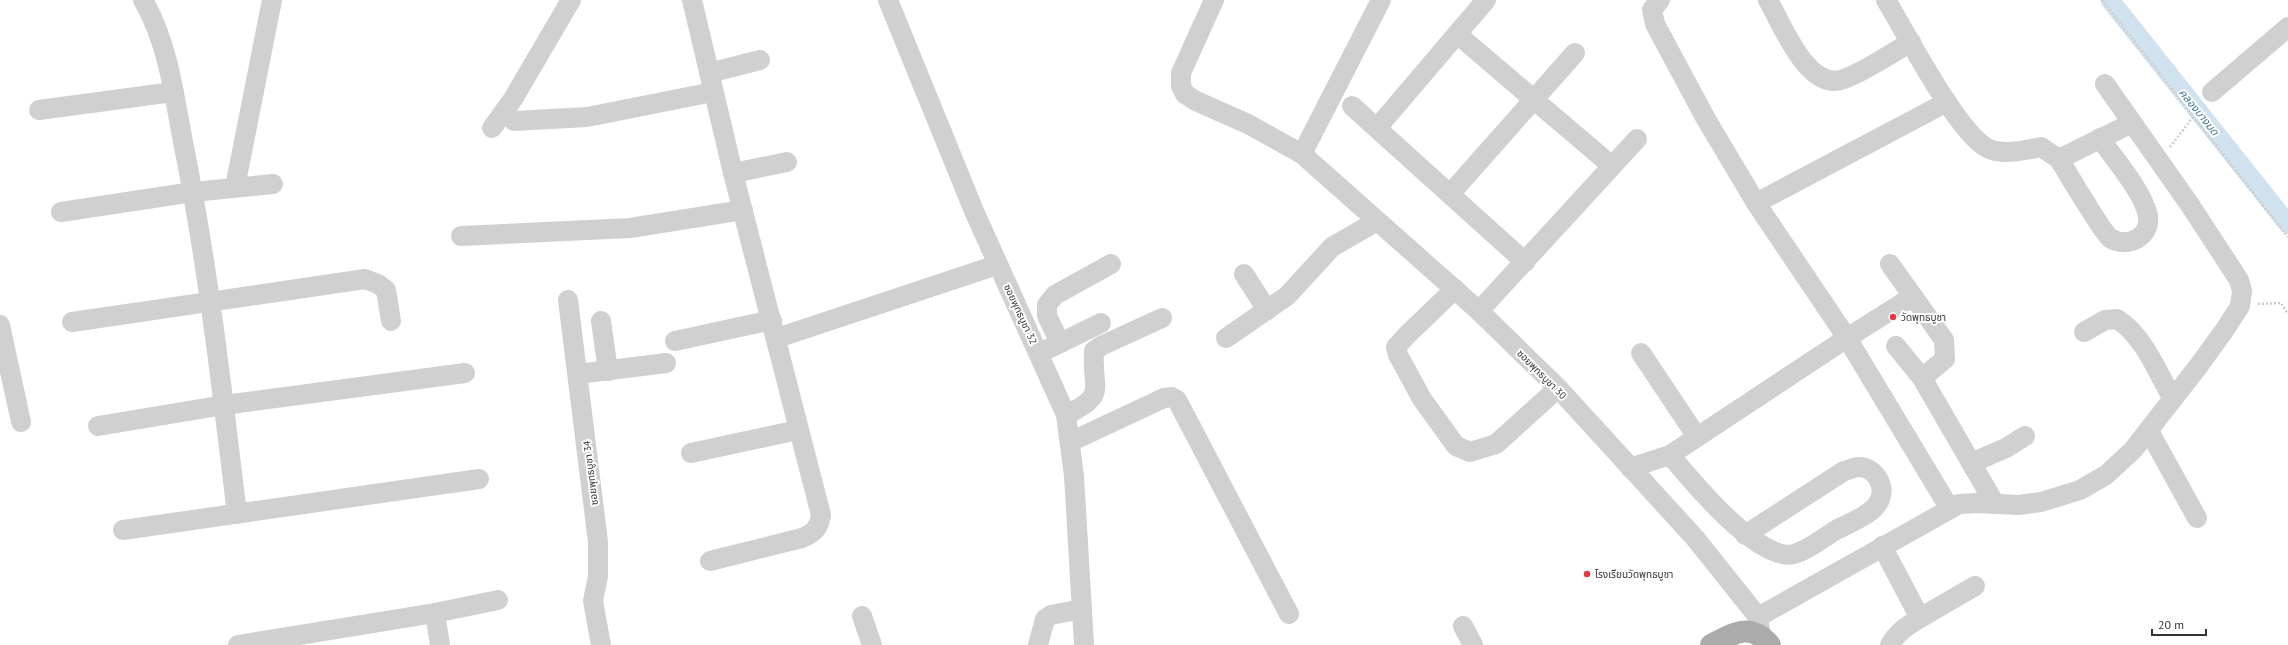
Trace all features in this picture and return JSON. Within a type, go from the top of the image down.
[{"type":"main road","points":[[1711,645],[1731,635],[1743,632],[1763,633]]},
{"type":"street","points":[[143,0],[167,59],[194,192],[211,300],[237,514]]},
{"type":"street","points":[[235,187],[272,0]]},
{"type":"street","points":[[492,128],[513,99],[571,0]]},
{"type":"street","points":[[692,0],[733,173],[821,515],[819,526],[813,534],[710,561]]},
{"type":"street","name":"ซอยพุทธบูชา 32","points":[[888,0],[997,265],[1066,415],[1070,442],[1084,645]]},
{"type":"street","name":"ซอยพุทธบูชา 30","points":[[1214,0],[1181,73],[1181,86],[1185,94],[1196,101],[1248,124],[1302,154],[1480,311],[1558,388],[1695,538],[1763,633]]},
{"type":"street","points":[[1302,154],[1381,0]]},
{"type":"street","points":[[1377,128],[1486,0]]},
{"type":"street","points":[[1660,0],[1652,10],[1655,24],[1706,119],[1756,203],[1848,338],[1950,509]]},
{"type":"street","points":[[1768,0],[1809,70],[1830,81],[1844,80],[1911,42]]},
{"type":"street","points":[[1886,0],[1962,126],[1987,148],[2010,152],[2041,147],[2059,159],[2109,238],[2125,244],[2134,241],[2143,234],[2148,224],[2148,216],[2142,199],[2100,138]]},
{"type":"street","points":[[2212,92],[2288,27]]},
{"type":"street","points":[[1457,34],[1612,166]]},
{"type":"street","points":[[1450,194],[1575,53]]},
{"type":"street","points":[[709,73],[760,60]]},
{"type":"street","points":[[1763,633],[1882,546],[1959,504],[2018,505],[2041,502],[2080,490],[2106,475],[2122,462],[2149,431],[2200,364],[2240,306],[2242,291],[2239,280],[2190,205],[2105,84]]},
{"type":"street","points":[[39,110],[173,92]]},
{"type":"street","points":[[514,121],[587,117],[713,92]]},
{"type":"street","points":[[1756,203],[1947,102]]},
{"type":"street","points":[[1352,106],[1525,262]]},
{"type":"street","points":[[2059,159],[2132,123]]},
{"type":"street","points":[[1480,311],[1638,139]]},
{"type":"street","points":[[733,173],[787,162]]},
{"type":"street","points":[[61,212],[194,192],[273,184]]},
{"type":"street","points":[[461,236],[630,228],[743,210]]},
{"type":"street","points":[[1226,338],[1288,296],[1332,247],[1377,221]]},
{"type":"street","points":[[1060,343],[1047,316],[1047,305],[1055,295],[1111,264]]},
{"type":"street","points":[[1890,264],[1912,298],[1944,340],[1946,350],[1945,359],[1922,378]]},
{"type":"street","points":[[674,341],[774,329],[997,265]]},
{"type":"street","points":[[1244,274],[1267,310]]},
{"type":"street","points":[[72,322],[211,300],[364,279],[378,284],[386,290],[391,321]]},
{"type":"street","points":[[1455,290],[1396,347],[1398,355],[1422,399],[1456,446],[1470,452],[1496,444],[1558,388]]},
{"type":"street","points":[[1630,468],[1670,455],[1848,338],[1912,298]]},
{"type":"street","name":"ซอยพุทธบูชา 34","points":[[568,300],[598,542],[598,576],[593,601],[601,645]]},
{"type":"street","points":[[1066,415],[1087,405],[1094,397],[1096,380],[1094,351],[1101,346],[1162,318]]},
{"type":"street","points":[[2084,332],[2105,320],[2116,319],[2128,326],[2138,338],[2173,399]]},
{"type":"street","points":[[602,321],[608,371]]},
{"type":"street","points":[[1039,354],[1101,323]]},
{"type":"street","points":[[0,325],[20,422]]},
{"type":"street","points":[[1896,346],[1922,378],[1995,504]]},
{"type":"street","points":[[1641,353],[1697,437]]},
{"type":"street","points":[[578,374],[666,363]]},
{"type":"street","points":[[98,426],[224,405],[465,373]]},
{"type":"street","points":[[1070,442],[1164,398],[1172,397],[1177,400],[1289,614]]},
{"type":"street","points":[[691,453],[798,430]]},
{"type":"street","points":[[2149,431],[2197,518]]},
{"type":"street","points":[[1971,463],[2006,448],[2026,436]]},
{"type":"street","points":[[1670,455],[1699,489],[1745,535],[1777,553],[1793,554],[1870,511],[1880,500],[1882,486],[1877,477],[1869,469],[1858,467],[1844,471],[1745,535]]},
{"type":"street","points":[[123,530],[479,479]]},
{"type":"street","points":[[1882,546],[1920,618]]},
{"type":"street","points":[[1890,645],[1894,637],[1904,628],[1975,586]]},
{"type":"street","points":[[238,645],[435,613],[498,600]]},
{"type":"street","points":[[1038,645],[1045,619],[1052,615],[1082,609]]},
{"type":"street","points":[[435,613],[440,645]]},
{"type":"street","points":[[862,616],[872,645]]},
{"type":"street","points":[[1463,626],[1473,645]]},
{"type":"path","points":[[2102,0],[2288,237]]},
{"type":"path","points":[[2159,162],[2193,117]]},
{"type":"path","points":[[2240,306],[2281,303],[2288,314]]},
{"type":"waterway","name":"คลองบางมด","points":[[2110,0],[2288,224]]},
{"type":"place","name":"วัดพุทธบูชา","points":[[1893,317]]},
{"type":"place","name":"โรงเรียนวัดพุทธบูชา","points":[[1587,574]]}]
